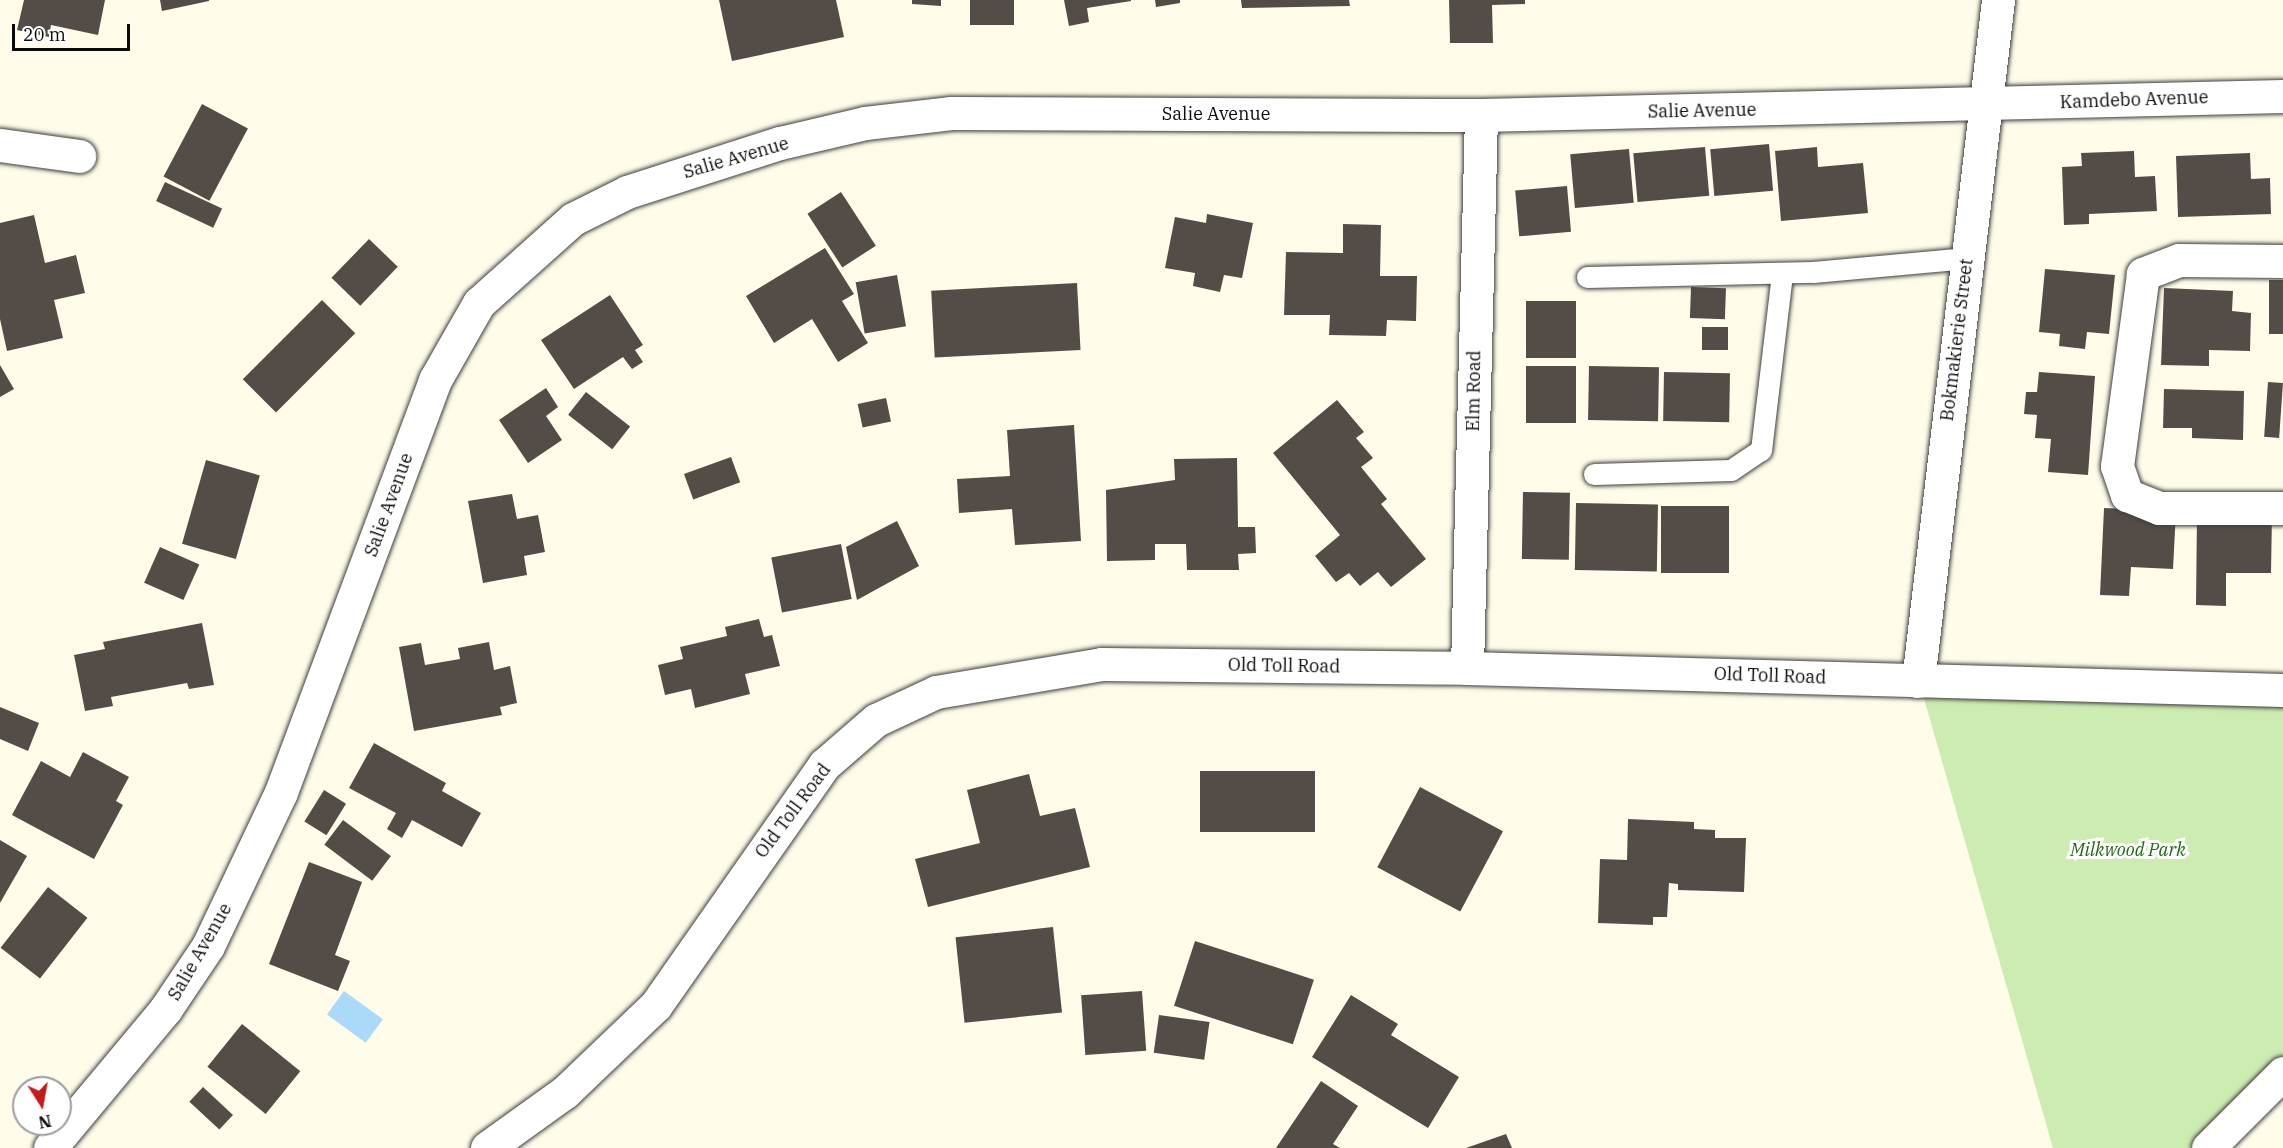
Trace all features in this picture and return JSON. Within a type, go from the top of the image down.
[{"type":"street","name":"Bokmakierie Street","points":[[1918,681],[1998,0]]},
{"type":"street","name":"Kamdebo Avenue","points":[[1986,104],[2283,96]]},
{"type":"street","name":"Salie Avenue","points":[[50,1148],[165,1010],[208,946],[280,792],[435,380],[479,303],[573,219],[627,192],[706,165],[865,123],[941,114],[1481,115],[1986,104]]},
{"type":"street","name":"Elm Road","points":[[1467,668],[1481,115]]},
{"type":"street","points":[[0,145],[79,156]]},
{"type":"street","points":[[2283,261],[2179,260],[2143,274],[2117,466],[2127,495],[2159,508],[2283,508]]},
{"type":"street","name":"Old Toll Road","points":[[487,1148],[565,1092],[656,1005],[824,765],[876,720],[936,692],[1101,664],[1467,668],[2283,690]]},
{"type":"street","points":[[2208,1148],[2283,1073]]},
{"type":"lane","points":[[1587,277],[1782,274],[1967,258]]},
{"type":"lane","points":[[1594,474],[1731,470],[1761,450],[1782,274]]},
{"type":"green space","name":"Milkwood Park","points":[[1921,688],[2283,700],[2283,1061],[2198,1148],[2053,1148]]},
{"type":"water","points":[[344,991],[383,1019],[366,1043],[327,1014]]},
{"type":"building","points":[[24,0],[105,0],[98,35],[51,25],[49,37],[17,30]]},
{"type":"building","points":[[160,0],[209,0],[209,1],[162,11]]},
{"type":"building","points":[[719,0],[836,0],[844,37],[732,61]]},
{"type":"building","points":[[912,0],[941,0],[941,6],[912,4]]},
{"type":"building","points":[[970,0],[1014,0],[1014,25],[970,25]]},
{"type":"building","points":[[1064,0],[1131,1],[1087,8],[1089,22],[1069,26]]},
{"type":"building","points":[[1155,0],[1180,0],[1180,3],[1156,7]]},
{"type":"building","points":[[1241,0],[1349,0],[1350,6],[1242,8]]},
{"type":"building","points":[[1449,0],[1525,0],[1525,4],[1492,5],[1493,43],[1450,43]]},
{"type":"building","points":[[202,104],[248,128],[209,201],[164,176]]},
{"type":"building","points":[[1769,144],[1773,191],[1714,196],[1710,149]]},
{"type":"building","points":[[1705,147],[1709,196],[1638,202],[1633,153]]},
{"type":"building","points":[[1817,147],[1818,167],[1863,163],[1868,213],[1781,221],[1775,151]]},
{"type":"building","points":[[1629,149],[1634,203],[1575,208],[1570,154]]},
{"type":"building","points":[[2134,151],[2135,177],[2155,176],[2157,211],[2089,214],[2089,224],[2064,225],[2062,167],[2082,166],[2081,153]]},
{"type":"building","points":[[2250,153],[2251,179],[2270,178],[2271,214],[2178,217],[2176,156]]},
{"type":"building","points":[[165,182],[222,209],[213,228],[156,201]]},
{"type":"building","points":[[1567,186],[1571,232],[1519,236],[1515,191]]},
{"type":"building","points":[[841,192],[876,246],[842,267],[807,214]]},
{"type":"building","points":[[1207,214],[1253,223],[1242,278],[1224,275],[1220,292],[1193,286],[1195,273],[1165,268],[1175,217],[1206,223]]},
{"type":"building","points":[[34,215],[45,263],[76,255],[85,293],[54,300],[63,338],[7,351],[0,319],[0,223]]},
{"type":"building","points":[[1343,224],[1381,225],[1380,276],[1417,276],[1416,321],[1387,320],[1386,336],[1329,335],[1330,315],[1284,315],[1286,252],[1343,253]]},
{"type":"building","points":[[369,239],[398,267],[360,306],[331,278]]},
{"type":"building","points":[[825,248],[854,294],[842,301],[868,343],[838,362],[812,319],[774,343],[746,296]]},
{"type":"building","points":[[2045,269],[2115,275],[2109,334],[2087,332],[2085,349],[2059,346],[2060,334],[2039,332]]},
{"type":"building","points":[[897,275],[906,326],[865,334],[856,282]]},
{"type":"building","points":[[2269,280],[2283,280],[2283,334],[2269,334]]},
{"type":"building","points":[[1077,283],[1081,350],[935,358],[931,291]]},
{"type":"building","points":[[1691,287],[1726,288],[1725,319],[1690,318]]},
{"type":"building","points":[[2164,288],[2233,291],[2232,311],[2251,313],[2250,351],[2209,350],[2209,366],[2161,365]]},
{"type":"building","points":[[610,295],[643,345],[635,350],[643,362],[632,369],[623,357],[574,389],[541,340]]},
{"type":"building","points":[[322,300],[355,333],[276,412],[243,379]]},
{"type":"building","points":[[1526,301],[1576,301],[1576,358],[1526,358]]},
{"type":"building","points":[[1702,327],[1728,327],[1728,350],[1702,350]]},
{"type":"building","points":[[0,365],[14,389],[0,397]]},
{"type":"building","points":[[1526,366],[1576,366],[1576,423],[1526,423]]},
{"type":"building","points":[[1589,366],[1659,367],[1658,421],[1588,420]]},
{"type":"building","points":[[1664,372],[1730,373],[1729,422],[1663,421]]},
{"type":"building","points":[[2039,372],[2095,376],[2088,475],[2048,472],[2051,439],[2035,438],[2037,415],[2024,414],[2026,392],[2037,392]]},
{"type":"building","points":[[2268,382],[2283,383],[2279,438],[2264,437]]},
{"type":"building","points":[[546,388],[558,407],[546,416],[562,440],[528,463],[499,420]]},
{"type":"building","points":[[2164,389],[2244,391],[2243,440],[2192,438],[2192,428],[2163,428]]},
{"type":"building","points":[[586,392],[630,426],[612,449],[568,415]]},
{"type":"building","points":[[886,398],[891,421],[863,428],[858,404]]},
{"type":"building","points":[[1337,400],[1364,432],[1356,438],[1373,458],[1361,467],[1387,499],[1381,504],[1426,559],[1391,587],[1378,572],[1360,586],[1349,573],[1336,582],[1315,556],[1340,535],[1273,453]]},
{"type":"building","points":[[1074,425],[1081,541],[1015,545],[1012,509],[959,513],[957,479],[1010,476],[1007,430]]},
{"type":"building","points":[[731,457],[740,482],[693,499],[684,474]]},
{"type":"building","points":[[1237,458],[1238,527],[1255,527],[1256,553],[1238,554],[1239,570],[1187,570],[1186,544],[1155,544],[1155,560],[1107,561],[1106,490],[1175,480],[1174,459]]},
{"type":"building","points":[[206,460],[260,475],[236,559],[182,544]]},
{"type":"building","points":[[1523,492],[1570,493],[1569,560],[1522,559]]},
{"type":"building","points":[[512,494],[517,519],[538,515],[545,552],[524,556],[527,575],[483,583],[468,501]]},
{"type":"building","points":[[1576,503],[1658,504],[1657,571],[1575,570]]},
{"type":"building","points":[[1661,506],[1729,506],[1729,573],[1661,573]]},
{"type":"building","points":[[2104,508],[2176,511],[2173,569],[2131,567],[2129,596],[2100,595]]},
{"type":"building","points":[[2197,513],[2272,514],[2271,573],[2226,573],[2226,606],[2196,605]]},
{"type":"building","points":[[897,521],[919,566],[857,600],[846,547]]},
{"type":"building","points":[[841,544],[852,599],[782,613],[771,558]]},
{"type":"building","points":[[160,547],[199,564],[183,600],[144,583]]},
{"type":"building","points":[[759,619],[764,637],[772,635],[780,666],[745,674],[750,694],[695,708],[691,689],[665,695],[658,665],[683,659],[680,647],[727,636],[725,627]]},
{"type":"building","points":[[202,623],[214,685],[189,689],[187,683],[111,697],[113,706],[85,711],[74,655],[105,649],[103,642]]},
{"type":"building","points":[[489,642],[494,670],[510,666],[517,703],[500,707],[502,715],[414,731],[399,647],[421,643],[425,665],[460,659],[458,648]]},
{"type":"building","points":[[0,707],[39,723],[28,751],[0,739]]},
{"type":"building","points":[[374,743],[446,783],[442,791],[481,813],[462,847],[412,820],[402,838],[387,829],[396,813],[349,788]]},
{"type":"building","points":[[83,752],[129,777],[116,801],[123,805],[94,859],[12,815],[41,761],[70,777]]},
{"type":"building","points":[[1200,771],[1315,771],[1315,832],[1200,832]]},
{"type":"building","points":[[1029,774],[1040,816],[1075,808],[1090,867],[928,907],[915,859],[980,843],[967,790]]},
{"type":"building","points":[[1420,787],[1503,831],[1460,911],[1377,867]]},
{"type":"building","points":[[324,790],[346,804],[326,835],[304,821]]},
{"type":"building","points":[[1628,819],[1694,822],[1694,829],[1715,830],[1715,838],[1746,838],[1744,892],[1678,890],[1678,884],[1669,883],[1667,917],[1653,917],[1653,925],[1598,923],[1600,859],[1627,860]]},
{"type":"building","points":[[343,820],[391,856],[372,881],[324,845]]},
{"type":"building","points":[[0,840],[27,856],[0,903]]},
{"type":"building","points":[[309,862],[362,882],[335,955],[350,961],[338,991],[269,964]]},
{"type":"building","points":[[48,887],[87,918],[40,978],[1,948]]},
{"type":"building","points":[[1053,927],[1062,1013],[965,1023],[956,937]]},
{"type":"building","points":[[1195,941],[1314,980],[1293,1044],[1174,1006]]},
{"type":"building","points":[[1142,991],[1146,1051],[1085,1055],[1081,995]]},
{"type":"building","points":[[1351,995],[1398,1024],[1391,1035],[1459,1077],[1428,1128],[1312,1057]]},
{"type":"building","points":[[1159,1015],[1210,1022],[1204,1060],[1154,1053]]},
{"type":"building","points":[[242,1024],[300,1071],[266,1114],[207,1067]]},
{"type":"building","points":[[1321,1081],[1358,1106],[1333,1144],[1340,1148],[1276,1148]]},
{"type":"building","points":[[203,1087],[233,1115],[219,1130],[189,1102]]},
{"type":"building","points":[[1506,1134],[1512,1148],[1466,1148]]}]
